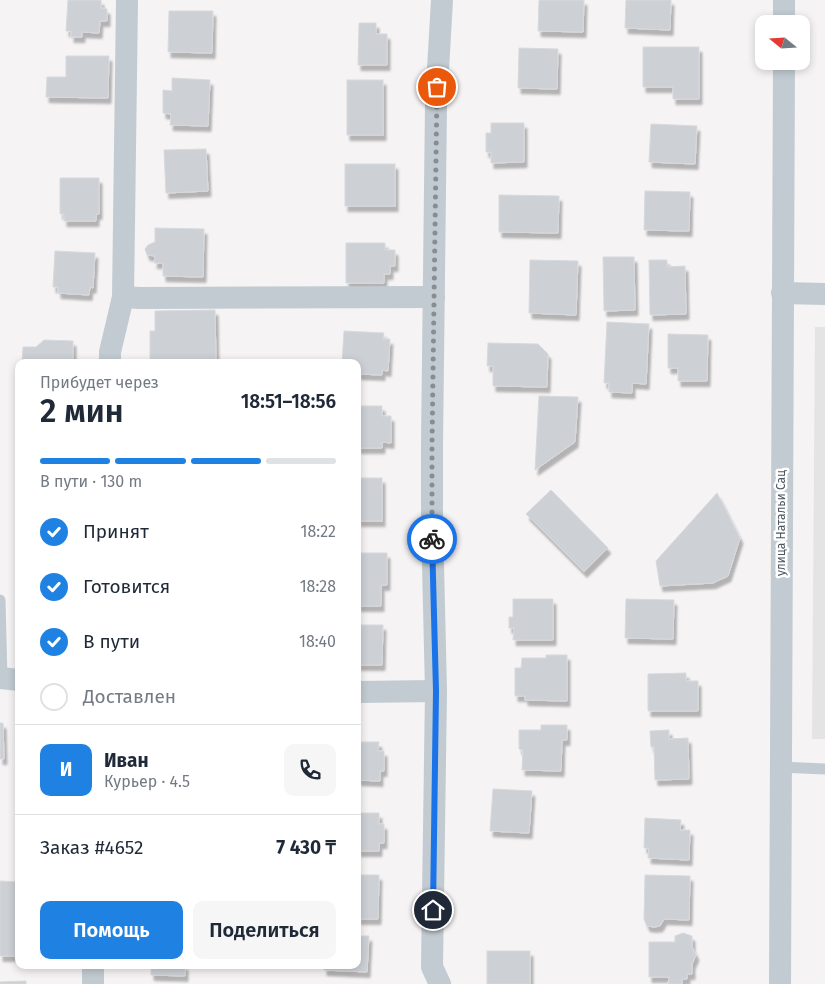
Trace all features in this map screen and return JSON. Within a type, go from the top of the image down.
[{"type":"street","points":[[110,359],[123,296],[127,0]]},
{"type":"street","points":[[432,978],[436,691],[432,522],[434,297],[436,104],[442,0]]},
{"type":"street","points":[[784,0],[784,15]]},
{"type":"street","name":"улица Натальи Сац","points":[[780,984],[784,70]]},
{"type":"street","points":[[782,293],[825,294]]},
{"type":"street","points":[[123,296],[140,298],[434,297]]},
{"type":"street","points":[[361,692],[436,691]]},
{"type":"street","points":[[93,969],[94,984]]},
{"type":"lane","points":[[0,600],[7,679]]},
{"type":"lane","points":[[780,767],[825,769]]},
{"type":"shaded area","points":[[815,327],[825,327],[825,739],[812,739]]},
{"type":"building","points":[[68,0],[101,0],[101,8],[107,9],[107,21],[100,21],[99,33],[82,32],[82,37],[71,37],[71,31],[66,31]]},
{"type":"building","points":[[539,0],[584,0],[583,32],[538,31]]},
{"type":"building","points":[[626,0],[671,0],[670,30],[625,28]]},
{"type":"building","points":[[169,11],[213,11],[212,53],[168,52]]},
{"type":"building","points":[[359,23],[376,23],[376,34],[387,34],[387,65],[358,65]]},
{"type":"building","points":[[643,47],[699,47],[699,99],[673,99],[673,87],[643,87]]},
{"type":"building","points":[[519,48],[558,49],[557,89],[518,88]]},
{"type":"building","points":[[66,56],[109,56],[108,98],[46,97],[47,77],[66,77]]},
{"type":"building","points":[[172,78],[210,80],[208,126],[170,125],[171,114],[163,113],[163,90],[172,91]]},
{"type":"building","points":[[347,80],[383,80],[383,135],[347,135]]},
{"type":"building","points":[[491,123],[524,123],[524,162],[491,163],[491,152],[486,152],[486,133],[491,133]]},
{"type":"building","points":[[651,124],[697,126],[695,164],[649,162]]},
{"type":"building","points":[[206,149],[208,191],[166,193],[164,150]]},
{"type":"building","points":[[345,164],[395,164],[395,206],[345,206]]},
{"type":"building","points":[[60,178],[99,178],[99,214],[96,214],[96,221],[64,221],[64,214],[60,214]]},
{"type":"building","points":[[645,191],[690,192],[689,231],[644,230]]},
{"type":"building","points":[[499,195],[559,196],[558,233],[499,232]]},
{"type":"building","points":[[155,228],[204,229],[203,277],[163,276],[163,263],[154,263],[155,256],[147,255],[145,249],[148,245],[155,242]]},
{"type":"building","points":[[346,243],[385,243],[385,250],[395,250],[395,266],[390,266],[390,274],[384,274],[384,283],[346,283]]},
{"type":"building","points":[[55,251],[95,253],[93,288],[90,287],[89,295],[58,293],[58,287],[53,287]]},
{"type":"building","points":[[603,257],[634,257],[635,310],[604,311]]},
{"type":"building","points":[[530,260],[578,261],[576,315],[529,313]]},
{"type":"building","points":[[649,260],[667,260],[667,267],[685,266],[686,314],[650,315]]},
{"type":"building","points":[[215,310],[216,359],[150,359],[150,331],[155,331],[155,311]]},
{"type":"building","points":[[607,322],[649,324],[646,384],[632,383],[632,393],[609,392],[609,383],[604,383]]},
{"type":"building","points":[[344,331],[384,333],[383,339],[390,339],[388,371],[382,370],[382,375],[361,374],[361,359],[342,359]]},
{"type":"building","points":[[668,334],[708,335],[707,381],[678,381],[678,368],[668,368]]},
{"type":"building","points":[[44,340],[73,341],[73,359],[22,359],[23,347],[36,347]]},
{"type":"building","points":[[488,343],[538,344],[548,354],[547,387],[493,386],[493,366],[487,366]]},
{"type":"building","points":[[539,396],[578,397],[575,442],[535,470]]},
{"type":"building","points":[[361,406],[382,406],[382,416],[391,416],[391,443],[382,442],[382,448],[361,448]]},
{"type":"building","points":[[361,478],[382,478],[382,521],[361,521]]},
{"type":"building","points":[[551,490],[608,548],[584,572],[526,514]]},
{"type":"building","points":[[717,493],[740,538],[728,576],[713,583],[660,586],[656,561]]},
{"type":"building","points":[[361,553],[387,553],[387,585],[381,585],[381,606],[361,606]]},
{"type":"building","points":[[513,599],[553,599],[553,640],[513,640],[514,628],[509,628],[509,617],[513,617]]},
{"type":"building","points":[[626,599],[674,600],[673,639],[625,638]]},
{"type":"building","points":[[361,625],[383,625],[382,665],[361,665]]},
{"type":"building","points":[[546,655],[567,655],[567,701],[525,700],[525,696],[515,696],[515,668],[521,668],[522,658],[546,658]]},
{"type":"building","points":[[686,673],[686,681],[698,681],[698,711],[648,711],[648,674]]},
{"type":"building","points":[[0,723],[3,723],[4,759],[0,759]]},
{"type":"building","points":[[541,725],[567,725],[567,740],[562,740],[561,771],[522,770],[523,750],[519,749],[519,730],[541,730]]},
{"type":"building","points":[[669,730],[669,739],[688,738],[689,779],[655,780],[654,747],[651,747],[650,731]]},
{"type":"building","points":[[361,742],[379,742],[378,751],[384,751],[384,771],[380,771],[380,781],[361,780]]},
{"type":"building","points":[[493,789],[532,791],[529,833],[490,831]]},
{"type":"building","points":[[361,813],[379,813],[379,824],[384,824],[384,843],[379,843],[379,851],[361,851]]},
{"type":"building","points":[[645,818],[681,820],[680,830],[690,830],[689,860],[648,858],[649,848],[644,848]]},
{"type":"building","points":[[361,875],[379,875],[378,919],[361,919]]},
{"type":"building","points":[[645,875],[690,876],[689,920],[664,919],[660,926],[647,926],[644,919]]},
{"type":"building","points":[[0,881],[15,882],[15,956],[0,956]]},
{"type":"building","points":[[683,933],[692,936],[692,947],[696,955],[692,964],[692,974],[687,974],[687,979],[682,979],[682,984],[668,984],[669,977],[649,977],[649,942],[675,942],[675,936]]},
{"type":"building","points":[[361,936],[369,936],[367,972],[324,970],[361,969]]},
{"type":"building","points":[[487,951],[530,951],[530,984],[487,984]]},
{"type":"building","points":[[151,969],[185,969],[185,976],[151,975]]},
{"type":"building","points":[[26,981],[26,984],[0,984],[0,982]]},
{"type":"way so far","points":[[432,539],[437,87]]},
{"type":"route","points":[[432,539],[436,691],[433,910]]}]
